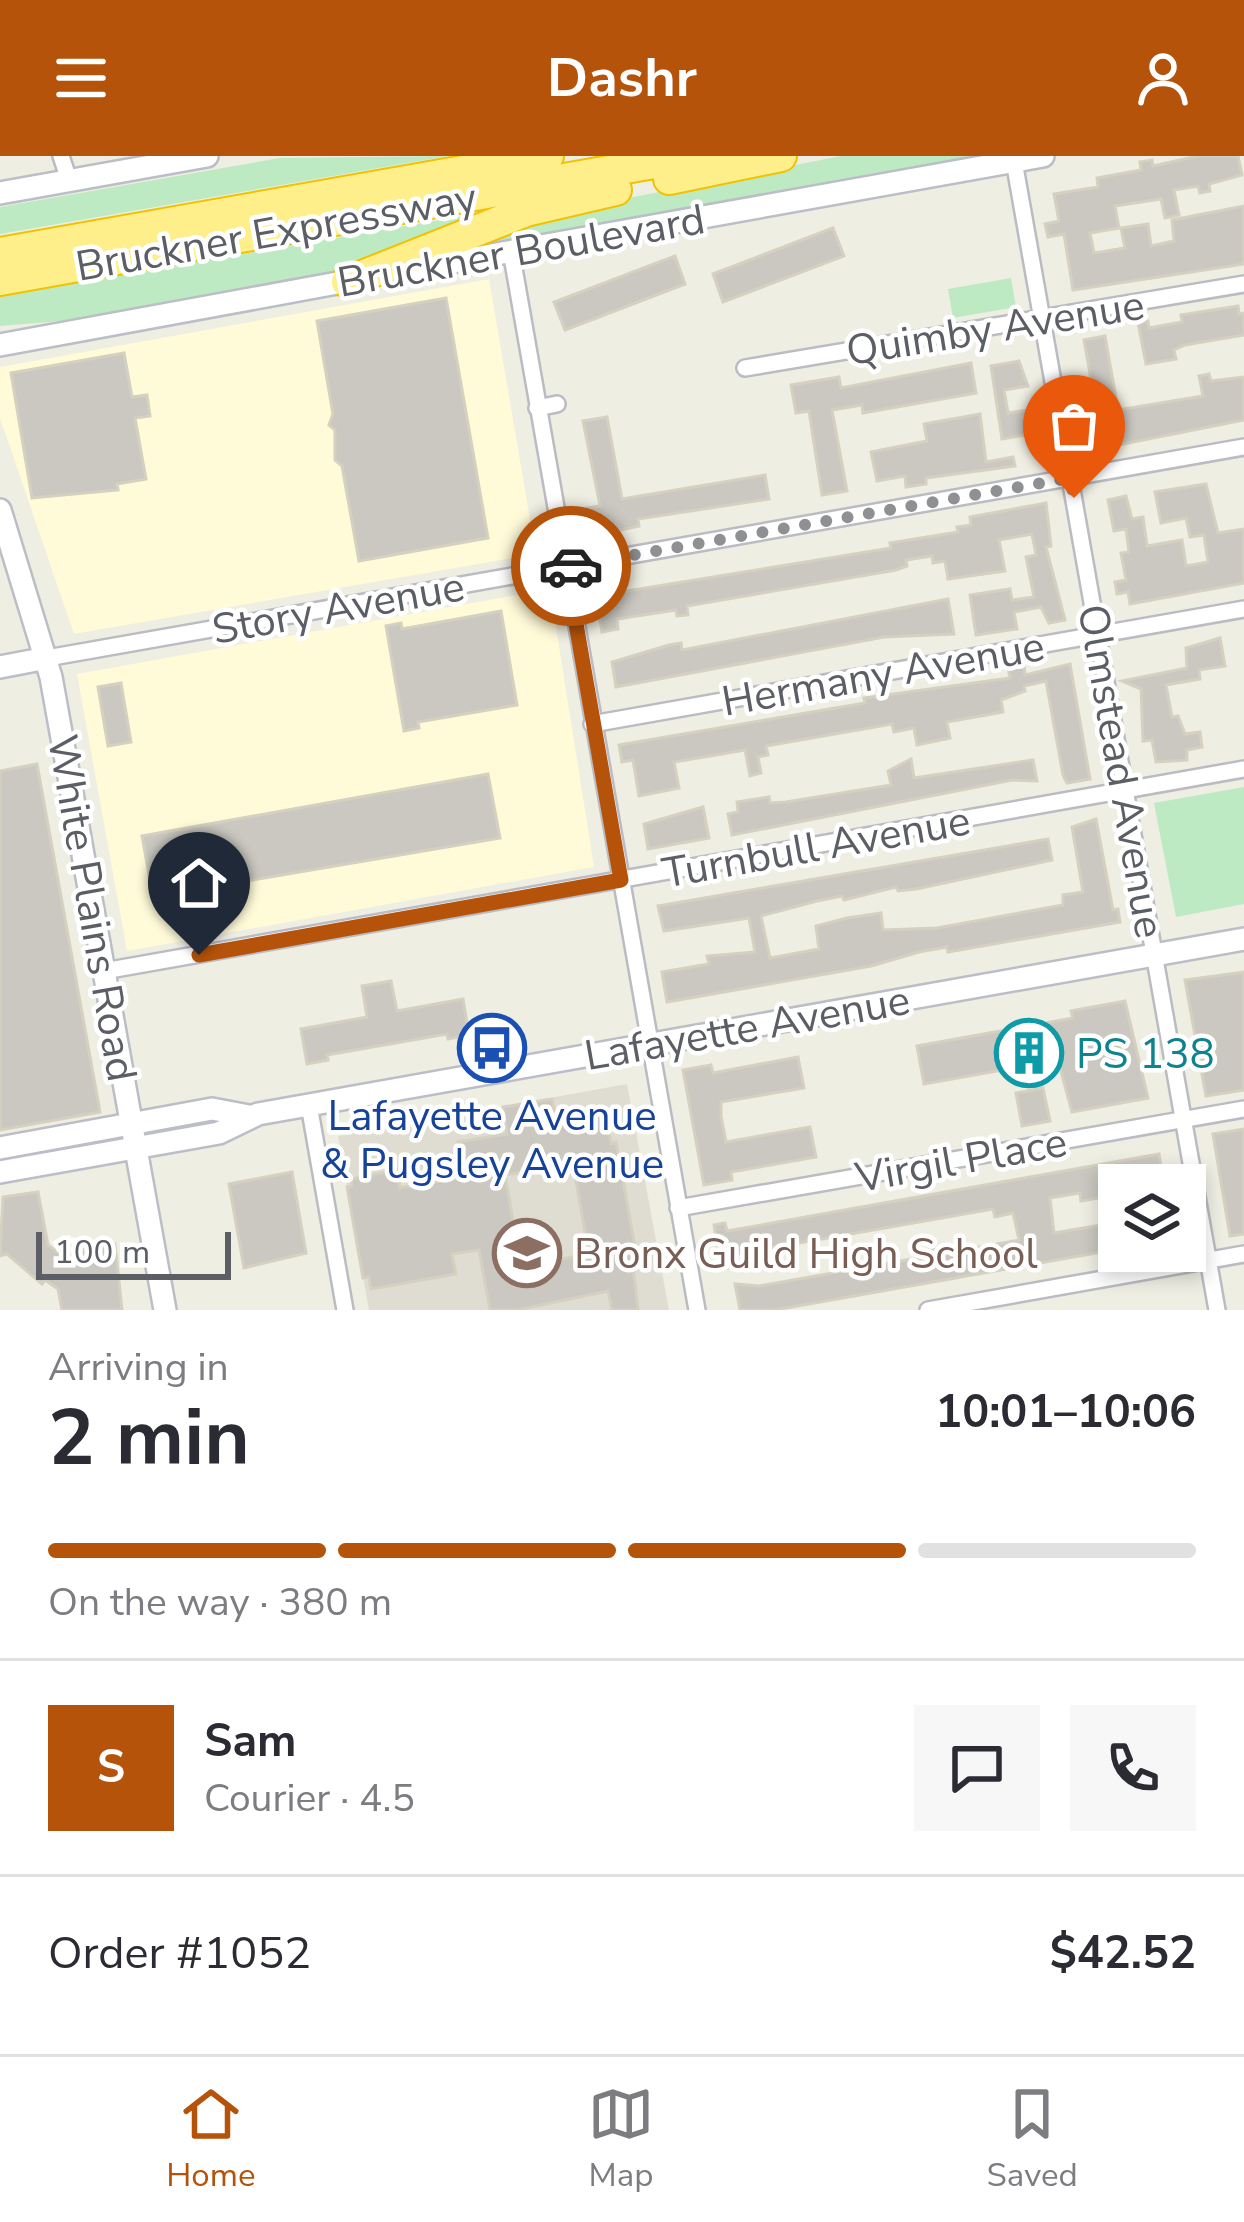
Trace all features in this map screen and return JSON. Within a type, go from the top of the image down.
[{"type":"highway","name":"Bruckner Expressway","points":[[0,253],[548,156]]},
{"type":"highway","name":"Bruckner Expressway","points":[[0,280],[693,156]]},
{"type":"highway","points":[[347,282],[537,207],[781,156]]},
{"type":"main road","points":[[0,193],[207,156]]},
{"type":"main road","name":"Bruckner Boulevard","points":[[0,345],[1042,156]]},
{"type":"main road","name":"White Plains Road","points":[[0,510],[46,658],[165,1310]]},
{"type":"main road","name":"Story Avenue","points":[[0,667],[46,658]]},
{"type":"main road","name":"Lafayette Avenue","points":[[0,1172],[219,1133],[249,1116],[1244,939]]},
{"type":"main road","name":"Lafayette Avenue","points":[[0,1148],[212,1109],[249,1116]]},
{"type":"street","points":[[61,156],[69,180]]},
{"type":"street","name":"Olmstead Avenue","points":[[1014,161],[1217,1310]]},
{"type":"street","points":[[511,251],[697,1310]]},
{"type":"street","name":"Quimby Avenue","points":[[745,368],[1244,284]]},
{"type":"street","points":[[537,408],[557,404]]},
{"type":"street","name":"Story Avenue","points":[[46,658],[1244,447]]},
{"type":"street","name":"Hermany Avenue","points":[[592,724],[1244,609]]},
{"type":"street","name":"Turnbull Avenue","points":[[104,971],[1244,769]]},
{"type":"street","points":[[309,1106],[345,1310]]},
{"type":"street","name":"Virgil Place","points":[[678,1208],[1244,1109]]},
{"type":"street","points":[[928,1310],[1244,1254]]},
{"type":"shaded area","points":[[489,279],[536,554],[74,634],[0,418],[0,367]]},
{"type":"shaded area","points":[[550,589],[594,867],[127,951],[77,674]]},
{"type":"shaded area","points":[[627,1084],[669,1310],[369,1310],[338,1136]]},
{"type":"green space","points":[[448,156],[0,234],[0,207],[280,158]]},
{"type":"green space","points":[[841,156],[993,156],[456,250],[547,214]]},
{"type":"green space","points":[[492,211],[337,272],[62,321],[0,326],[0,296]]},
{"type":"green space","points":[[1011,278],[1016,307],[953,318],[948,289]]},
{"type":"green space","points":[[1244,787],[1244,904],[1176,917],[1154,803]]},
{"type":"building","points":[[1198,156],[1238,156],[1242,175],[1209,184],[1210,191],[1200,193],[1198,186],[1174,190],[1179,215],[1165,218],[1161,199],[1115,206],[1119,228],[1090,233],[1094,253],[1125,248],[1121,228],[1148,224],[1151,246],[1174,241],[1172,220],[1244,206],[1244,264],[1073,290],[1064,234],[1048,237],[1045,224],[1059,221],[1054,194],[1098,187],[1097,178],[1141,170],[1140,162],[1152,160],[1153,166]]},
{"type":"building","points":[[833,228],[844,256],[723,302],[713,274]]},
{"type":"building","points":[[675,256],[685,284],[565,330],[554,302]]},
{"type":"building","points":[[446,298],[488,538],[359,561],[342,466],[335,460],[335,430],[329,425],[333,414],[317,321]]},
{"type":"building","points":[[1238,306],[1239,314],[1244,313],[1244,335],[1185,345],[1174,350],[1176,359],[1146,364],[1138,323],[1148,321],[1149,328],[1182,322],[1181,315]]},
{"type":"building","points":[[1105,336],[1118,410],[1203,396],[1199,376],[1209,374],[1211,381],[1244,377],[1244,420],[1103,448],[1084,340]]},
{"type":"building","points":[[124,353],[132,397],[147,395],[150,416],[135,418],[146,479],[117,484],[118,490],[32,498],[11,373]]},
{"type":"building","points":[[1019,361],[1028,386],[1004,390],[1008,413],[1034,409],[1036,419],[1028,420],[1031,434],[1002,439],[991,366]]},
{"type":"building","points":[[971,363],[976,393],[863,413],[862,405],[832,410],[847,491],[822,495],[809,411],[796,413],[791,385],[839,377],[841,388]]},
{"type":"building","points":[[980,414],[986,462],[1013,457],[1015,466],[926,478],[926,484],[906,487],[905,476],[877,481],[871,452],[927,441],[924,424]]},
{"type":"building","points":[[607,417],[622,499],[765,475],[769,499],[638,519],[639,526],[592,536],[587,508],[600,506],[583,421]]},
{"type":"building","points":[[1206,484],[1218,533],[1244,529],[1244,583],[1130,604],[1128,592],[1117,594],[1115,582],[1126,580],[1121,553],[1129,552],[1126,529],[1114,531],[1108,500],[1126,496],[1132,519],[1143,517],[1147,546],[1182,540],[1186,566],[1208,562],[1204,535],[1190,537],[1186,518],[1161,523],[1155,492]]},
{"type":"building","points":[[1046,503],[1051,546],[1046,547],[1065,620],[1049,623],[1041,607],[1014,612],[1017,629],[976,635],[970,595],[1010,589],[1012,600],[1034,597],[1026,557],[1036,555],[1032,534],[999,540],[1005,571],[948,579],[945,561],[933,563],[932,556],[906,560],[907,566],[896,570],[687,606],[688,615],[677,616],[676,610],[617,619],[618,629],[602,632],[596,596],[891,548],[890,543],[958,532],[957,527],[971,525],[970,517]]},
{"type":"building","points":[[948,599],[954,634],[884,637],[616,687],[612,662],[669,645],[681,643],[682,650]]},
{"type":"building","points":[[501,611],[517,705],[418,722],[419,728],[404,731],[386,626],[401,623],[402,629]]},
{"type":"building","points":[[1220,638],[1225,666],[1199,670],[1200,679],[1166,685],[1172,717],[1178,716],[1185,734],[1200,732],[1202,747],[1187,750],[1187,760],[1156,762],[1152,740],[1143,741],[1141,689],[1122,681],[1187,668],[1186,648]]},
{"type":"building","points":[[1070,664],[1090,779],[1067,783],[1063,775],[1046,681],[1024,686],[1025,691],[1001,700],[1003,712],[947,722],[950,738],[917,745],[914,728],[894,732],[892,724],[766,746],[768,755],[758,757],[761,773],[750,776],[745,750],[674,762],[679,788],[639,796],[633,760],[622,762],[619,745],[865,703],[864,698],[1010,678],[1008,668],[1024,665],[1025,675]]},
{"type":"building","points":[[121,683],[131,742],[108,746],[98,687]]},
{"type":"building","points":[[911,759],[914,778],[1033,760],[1037,781],[1012,780],[732,835],[728,814],[738,812],[737,802],[769,797],[770,803],[786,802],[891,785],[888,771]]},
{"type":"building","points":[[37,764],[100,1112],[0,1130],[0,771]]},
{"type":"building","points":[[488,774],[500,838],[153,897],[142,836]]},
{"type":"building","points":[[703,807],[709,838],[648,849],[644,824]]},
{"type":"building","points":[[1096,819],[1113,910],[1118,909],[1120,922],[948,952],[947,947],[871,966],[667,1002],[662,972],[709,964],[707,956],[755,952],[749,918],[664,931],[658,906],[1048,839],[1052,860],[916,889],[898,891],[896,887],[844,900],[842,896],[761,916],[770,958],[819,949],[816,926],[847,918],[881,913],[883,930],[937,928],[1063,905],[1063,895],[1083,892],[1072,827]]},
{"type":"building","points":[[1244,972],[1244,1090],[1206,1096],[1185,980]]},
{"type":"building","points":[[391,981],[397,1011],[463,999],[469,1035],[448,1039],[447,1034],[327,1055],[328,1060],[307,1064],[301,1029],[367,1017],[362,986]]},
{"type":"building","name":"PS 138","points":[[1125,1001],[1148,1098],[1072,1112],[1058,1060],[924,1084],[917,1046],[1073,1018],[1071,1011]]},
{"type":"building","points":[[798,1057],[804,1088],[721,1102],[721,1116],[726,1142],[810,1127],[816,1157],[731,1172],[732,1180],[704,1185],[683,1070],[711,1065],[713,1073]]},
{"type":"building","points":[[1043,1088],[1050,1121],[1022,1126],[1016,1093]]},
{"type":"building","points":[[552,1099],[557,1125],[606,1117],[611,1144],[616,1142],[637,1258],[632,1259],[638,1310],[612,1310],[608,1291],[517,1310],[490,1310],[479,1250],[452,1254],[456,1274],[371,1289],[369,1277],[363,1278],[347,1187],[352,1186],[351,1179],[397,1170],[400,1188],[464,1177],[458,1142],[507,1134],[503,1107]],"holes":[[[573,1164],[589,1254],[521,1266],[505,1175]]]},
{"type":"building","points":[[1244,1129],[1244,1234],[1230,1236],[1213,1134]]},
{"type":"building","points":[[1159,1154],[1161,1164],[1103,1164]]},
{"type":"building","points":[[1098,1165],[1098,1198],[1081,1201],[1080,1193],[1050,1198],[1054,1233],[1098,1226],[1098,1253],[775,1310],[740,1310],[735,1284],[759,1286],[923,1257],[922,1251],[934,1249],[935,1255],[1019,1240],[1013,1213],[995,1217],[993,1209],[731,1255],[733,1267],[722,1269],[714,1225],[725,1223],[727,1231]]},
{"type":"building","points":[[292,1172],[306,1253],[244,1268],[229,1184]]},
{"type":"building","points":[[38,1192],[48,1245],[60,1254],[115,1244],[122,1310],[62,1310],[58,1289],[45,1280],[42,1284],[7,1254],[0,1256],[3,1197]]},
{"type":"way so far","points":[[571,566],[1070,478],[1074,498]]},
{"type":"place","name":"Lafayette Avenue & Pugsley Avenue","points":[[492,1048]]},
{"type":"place","name":"PS 138","points":[[1029,1053]]},
{"type":"place","name":"Bronx Guild High School","points":[[527,1253]]},
{"type":"route","points":[[199,955],[621,880],[566,567],[571,566]]}]
